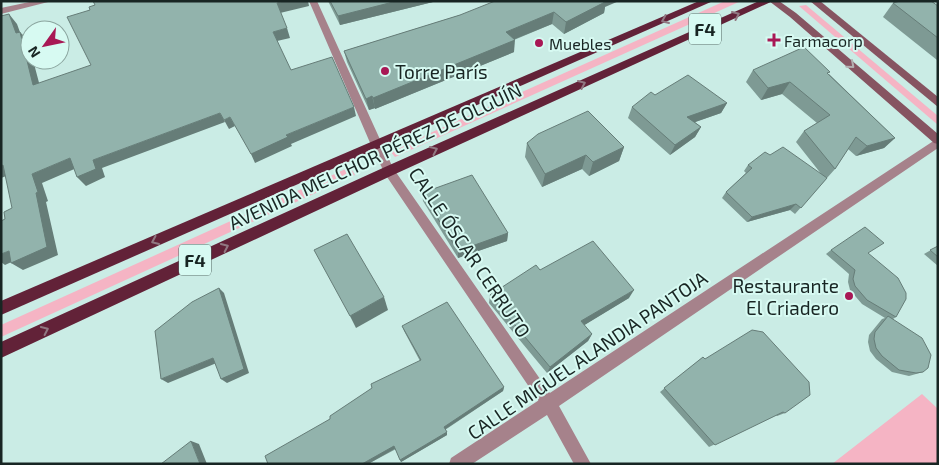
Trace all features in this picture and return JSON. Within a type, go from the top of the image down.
[{"type":"highway","name":"AVENIDA MELCHOR PÉREZ DE OLGUÍN","points":[[1,308],[708,1]]},
{"type":"highway","name":"AVENIDA MELCHOR PÉREZ DE OLGUÍN","points":[[1,350],[389,170],[768,1]]},
{"type":"main road","points":[[772,1],[793,16],[938,141]]},
{"type":"main road","points":[[814,1],[938,103]]},
{"type":"street","points":[[1,11],[48,1]]},
{"type":"street","name":"CALLE MIGUEL ALANDIA PANTOJA","points":[[457,464],[938,141]]},
{"type":"street","name":"CALLE ÓSCAR CERRUTO","points":[[549,404],[583,464]]},
{"type":"lane","name":"CALLE ÓSCAR CERRUTO","points":[[313,1],[376,145],[389,170],[549,404]]},
{"type":"shaded area","points":[[725,1],[741,1],[395,157],[390,151]]},
{"type":"shaded area","points":[[806,5],[938,116],[938,125],[799,6]]},
{"type":"shaded area","points":[[350,167],[355,175],[1,337],[1,325]]},
{"type":"shaded area","points":[[922,394],[938,409],[938,464],[832,464]]},
{"type":"building","points":[[93,1],[285,1],[277,3],[287,28],[273,32],[291,70],[332,57],[354,107],[286,135],[288,137],[251,154],[230,117],[224,120],[220,113],[93,160],[96,169],[77,177],[70,158],[32,174],[38,192],[36,193],[47,247],[11,263],[9,251],[1,254],[1,221],[5,219],[4,212],[12,208],[3,165],[1,166],[1,16],[9,14],[16,33],[20,32],[20,70],[29,70],[33,85],[91,65],[67,17],[90,10],[89,7],[95,5]]},
{"type":"building","points":[[330,1],[397,1],[338,16]]},
{"type":"building","points":[[495,1],[607,1],[566,22],[554,12],[506,32],[515,40],[373,98],[372,96],[366,99],[344,51],[460,15]]},
{"type":"building","points":[[900,1],[931,1],[938,6],[938,38],[893,3]]},
{"type":"building","points":[[804,47],[830,72],[827,73],[895,138],[867,146],[856,137],[835,169],[804,131],[830,115],[790,82],[768,88],[753,70]]},
{"type":"building","points":[[688,75],[727,103],[687,117],[701,127],[675,145],[632,107],[651,92],[655,95]]},
{"type":"building","points":[[588,111],[624,147],[593,162],[586,155],[545,174],[527,143],[538,134]]},
{"type":"building","points":[[783,147],[827,178],[801,208],[796,204],[752,217],[726,192],[752,168],[748,165],[765,152],[770,155]]},
{"type":"building","points":[[472,175],[508,233],[458,251],[422,193]]},
{"type":"building","points":[[865,227],[884,243],[868,253],[898,278],[906,293],[906,299],[896,317],[867,300],[855,286],[853,279],[855,270],[831,250]]},
{"type":"building","points":[[347,234],[384,297],[350,316],[314,250]]},
{"type":"building","points":[[593,241],[634,290],[581,321],[592,334],[550,367],[490,295],[536,265],[540,270]]},
{"type":"building","points":[[938,246],[938,257],[930,250]]},
{"type":"building","points":[[219,288],[244,369],[221,379],[213,358],[161,379],[155,331],[192,302]]},
{"type":"building","points":[[447,302],[504,387],[444,427],[447,432],[400,460],[394,446],[362,464],[268,464],[265,456],[330,419],[330,416],[372,388],[371,384],[421,360],[402,326]]},
{"type":"building","points":[[888,316],[922,338],[931,355],[928,368],[923,372],[916,373],[899,370],[882,356],[876,348],[875,332]]},
{"type":"building","points":[[752,330],[763,332],[809,382],[810,395],[785,413],[783,412],[715,445],[664,388],[703,357],[705,359]]},
{"type":"building","points":[[191,441],[200,464],[161,464]]},
{"type":"place","name":"Farmacorp","points":[[774,40]]},
{"type":"place","name":"Muebles","points":[[539,43]]},
{"type":"place","name":"Torre París","points":[[385,71]]},
{"type":"place","name":"Restaurante El Criadero","points":[[849,296]]}]
